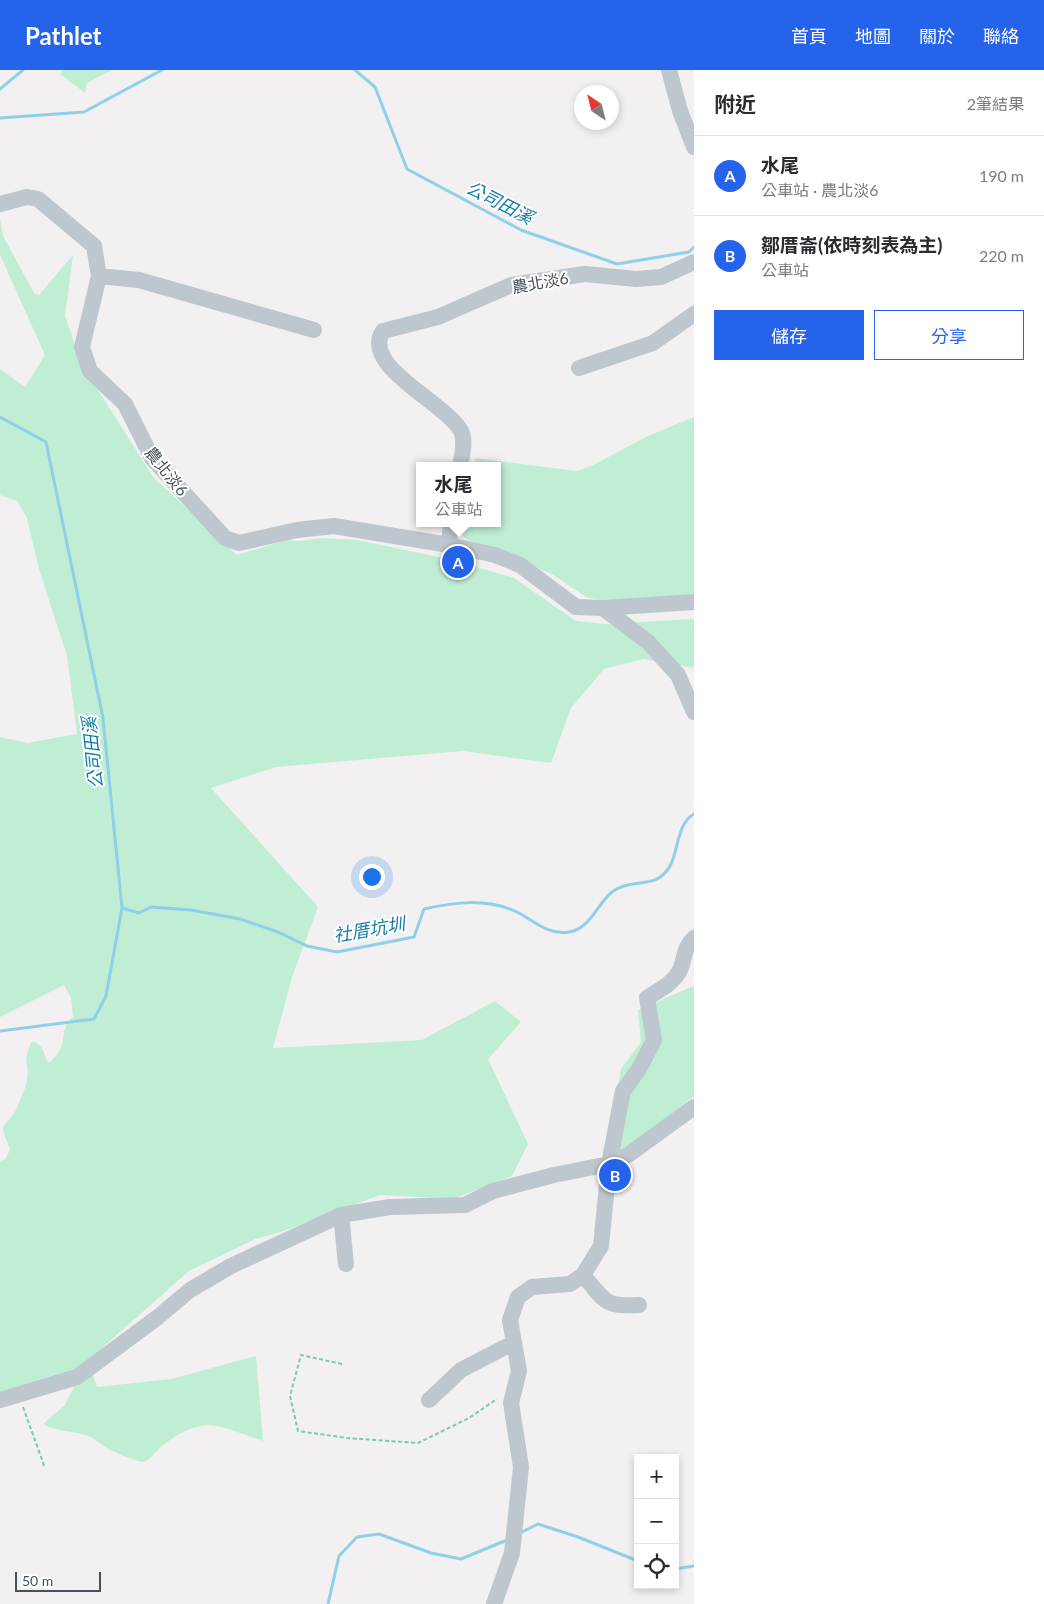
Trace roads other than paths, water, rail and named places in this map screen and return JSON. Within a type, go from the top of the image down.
[{"type":"street","points":[[669,70],[680,111],[694,147]]},
{"type":"street","name":"農北淡6","points":[[0,204],[27,196],[38,199],[94,246],[99,276],[82,347],[90,370],[124,404],[152,458],[225,538],[239,544],[297,530],[334,526],[449,545],[495,555],[520,565],[576,607],[603,608],[694,602]]},
{"type":"street","name":"農北淡6","points":[[461,462],[464,445],[461,432],[426,396],[387,365],[378,346],[378,340],[383,332],[438,318],[468,302],[511,285],[585,274],[636,279],[661,277],[694,262]]},
{"type":"street","points":[[99,276],[139,280],[314,330]]},
{"type":"street","points":[[579,368],[653,343],[694,314]]},
{"type":"street","points":[[449,545],[451,527]]},
{"type":"street","points":[[603,608],[648,642],[678,675],[694,712]]},
{"type":"street","points":[[494,1604],[512,1553],[521,1467],[511,1404],[519,1371],[510,1320],[518,1297],[532,1287],[570,1284],[583,1275],[601,1246],[609,1164],[623,1091],[639,1069],[654,1040],[647,998],[670,984],[680,970],[686,946],[694,938]]},
{"type":"street","points":[[0,1400],[18,1393],[77,1377],[158,1317],[190,1290],[231,1266],[341,1215],[390,1207],[465,1206],[493,1191],[554,1175],[609,1164],[628,1155],[694,1107]]},
{"type":"street","points":[[341,1215],[346,1264]]},
{"type":"street","points":[[583,1275],[603,1299],[616,1307],[639,1305]]},
{"type":"street","points":[[428,1400],[461,1370],[513,1343]]},
{"type":"waterway","points":[[0,89],[23,70]]},
{"type":"waterway","name":"公司田溪","points":[[0,118],[84,112],[162,70]]},
{"type":"waterway","name":"公司田溪","points":[[355,70],[375,87],[407,169],[521,230],[617,264],[689,252],[694,247]]},
{"type":"waterway","name":"公司田溪","points":[[0,417],[46,442],[103,718],[122,908],[106,996],[94,1019],[0,1031]]},
{"type":"waterway","name":"社厝坑圳","points":[[122,908],[139,913],[151,907],[191,910],[240,919],[278,932],[307,946],[337,952],[414,937],[424,909],[459,903],[494,905],[517,912],[548,930],[562,933],[569,932],[576,930],[588,921],[607,897],[620,887],[652,881],[665,873],[671,864],[685,823],[694,814]]},
{"type":"waterway","points":[[520,1533],[538,1524],[578,1537],[634,1559]]},
{"type":"waterway","points":[[328,1604],[339,1556],[357,1537],[379,1534],[431,1553],[461,1559],[507,1540]]},
{"type":"waterway","points":[[679,1568],[694,1566]]},
{"type":"place","name":"水尾","points":[[458,562]]},
{"type":"place","name":"鄒厝崙(依時刻表為主)","points":[[615,1175]]}]
